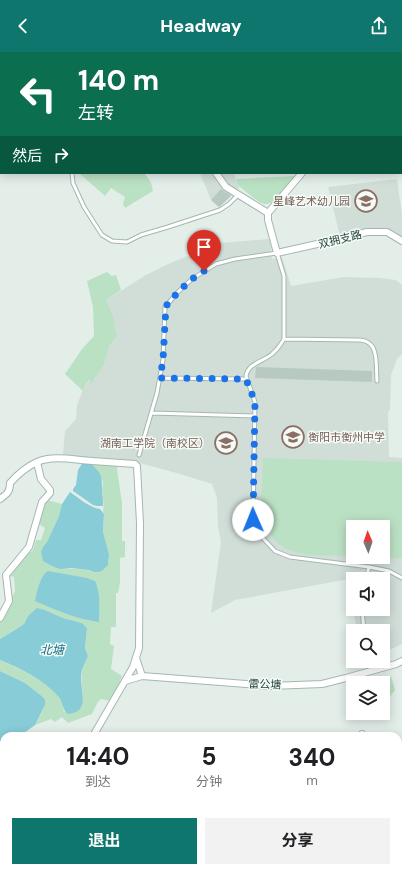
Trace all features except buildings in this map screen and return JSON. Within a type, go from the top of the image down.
[{"type":"street","points":[[217,174],[226,187],[268,213]]},
{"type":"street","points":[[277,253],[268,220],[268,213],[301,174]]},
{"type":"street","name":"双拥支路","points":[[277,253],[367,232],[387,232],[402,241]]},
{"type":"street","points":[[0,499],[6,495],[10,489],[10,483],[21,471],[37,462],[62,458],[135,464],[137,466],[140,523],[139,648],[133,667],[95,732]]},
{"type":"street","points":[[0,618],[9,601],[6,575],[29,547],[42,502],[50,493],[50,490],[41,479],[37,462]]},
{"type":"street","points":[[136,658],[142,676]]},
{"type":"street","name":"雷公塘","points":[[125,681],[142,676],[271,686],[322,684],[396,664],[402,661]]},
{"type":"lane","points":[[72,174],[73,182],[84,206],[102,235],[112,241],[127,242],[141,235],[168,228],[220,210],[238,195]]},
{"type":"lane","points":[[139,455],[152,413],[160,378],[163,360],[166,306],[192,279],[216,264],[235,259],[277,253],[284,276],[284,339],[271,355],[255,363],[246,372],[246,379],[255,402],[253,520],[259,534],[275,551],[290,557],[369,566],[389,571],[402,578]]},
{"type":"lane","points":[[284,339],[365,341],[375,350],[377,381]]},
{"type":"lane","points":[[160,378],[246,379]]},
{"type":"lane","points":[[152,413],[255,416]]},
{"type":"lane","points":[[368,572],[369,566]]},
{"type":"shaded area","points":[[200,174],[234,174],[237,184],[240,187],[219,208],[211,200]]},
{"type":"shaded area","name":"星峰艺术幼儿园","points":[[397,179],[402,215],[402,238],[388,231],[340,236],[328,187]]},
{"type":"shaded area","name":"湖南工学院（南校区）","points":[[270,239],[272,259],[282,257],[291,286],[344,277],[396,280],[402,285],[402,354],[397,359],[391,375],[390,410],[388,412],[389,457],[402,458],[402,644],[390,650],[390,624],[356,624],[354,616],[390,616],[390,572],[346,572],[346,580],[235,600],[211,613],[221,542],[218,526],[217,498],[212,484],[136,462],[64,457],[65,431],[76,419],[77,405],[84,387],[90,380],[91,383],[104,365],[110,345],[117,336],[113,315],[106,300],[146,275],[168,264],[220,243]]},
{"type":"green space","points":[[80,174],[145,174],[150,181],[153,191],[125,208],[123,204],[125,197],[111,188],[105,196]]},
{"type":"green space","points":[[296,176],[273,202],[267,204],[259,202],[240,187],[237,184],[236,179]]},
{"type":"green space","points":[[107,272],[112,276],[116,275],[121,290],[106,300],[113,315],[117,336],[110,345],[104,365],[91,384],[89,380],[83,391],[65,374],[82,349],[94,336],[93,307],[87,281]]},
{"type":"green space","points":[[263,458],[402,462],[402,558],[390,558],[390,520],[346,520],[346,556],[308,555],[283,547],[274,539],[266,526],[261,509]]},
{"type":"green space","points":[[86,462],[118,465],[117,469],[122,503],[122,541],[125,541],[125,557],[120,558],[120,583],[118,593],[116,593],[116,627],[111,627],[110,644],[114,646],[111,669],[122,676],[111,701],[101,699],[92,714],[68,723],[62,717],[55,722],[51,719],[35,725],[44,707],[43,697],[25,683],[0,671],[0,660],[40,680],[54,691],[60,699],[64,712],[83,696],[82,676],[88,656],[85,648],[87,628],[82,623],[63,618],[45,610],[28,616],[24,624],[0,639],[0,623],[15,591],[14,577],[10,576],[13,570],[29,552],[33,550],[36,540],[41,540],[45,528],[39,524],[47,500],[62,504],[59,516],[47,542],[43,547],[52,566],[100,572],[108,565],[109,554],[103,532],[103,482],[94,467]]},
{"type":"green space","points":[[390,676],[395,690],[390,697]]},
{"type":"water","points":[[83,462],[87,462],[92,465],[100,473],[103,506],[93,505],[73,491],[76,485],[78,470]]},
{"type":"water","points":[[70,492],[88,505],[100,509],[104,514],[103,532],[109,554],[108,565],[102,571],[94,572],[71,568],[60,569],[43,561],[41,552],[59,516],[62,504]]},
{"type":"water","name":"北塘","points":[[48,571],[87,578],[95,581],[99,596],[99,622],[58,611],[35,601],[41,580]]},
{"type":"water","name":"北塘","points":[[37,608],[63,618],[82,623],[87,628],[85,648],[88,656],[81,675],[83,701],[82,706],[75,712],[68,714],[58,696],[39,680],[0,660],[0,639],[24,624],[28,616]]},
{"type":"water","name":"北塘","points":[[0,671],[25,683],[43,697],[45,700],[45,705],[35,725],[25,732],[0,732]]},
{"type":"place","name":"星峰艺术幼儿园","points":[[366,201]]},
{"type":"place","name":"衡阳市衡州中学","points":[[293,437]]},
{"type":"place","name":"湖南工学院（南校区）","points":[[226,443]]},
{"type":"route","points":[[204,271],[192,279],[166,306],[163,360],[160,378],[246,379],[255,402],[253,520]]}]
